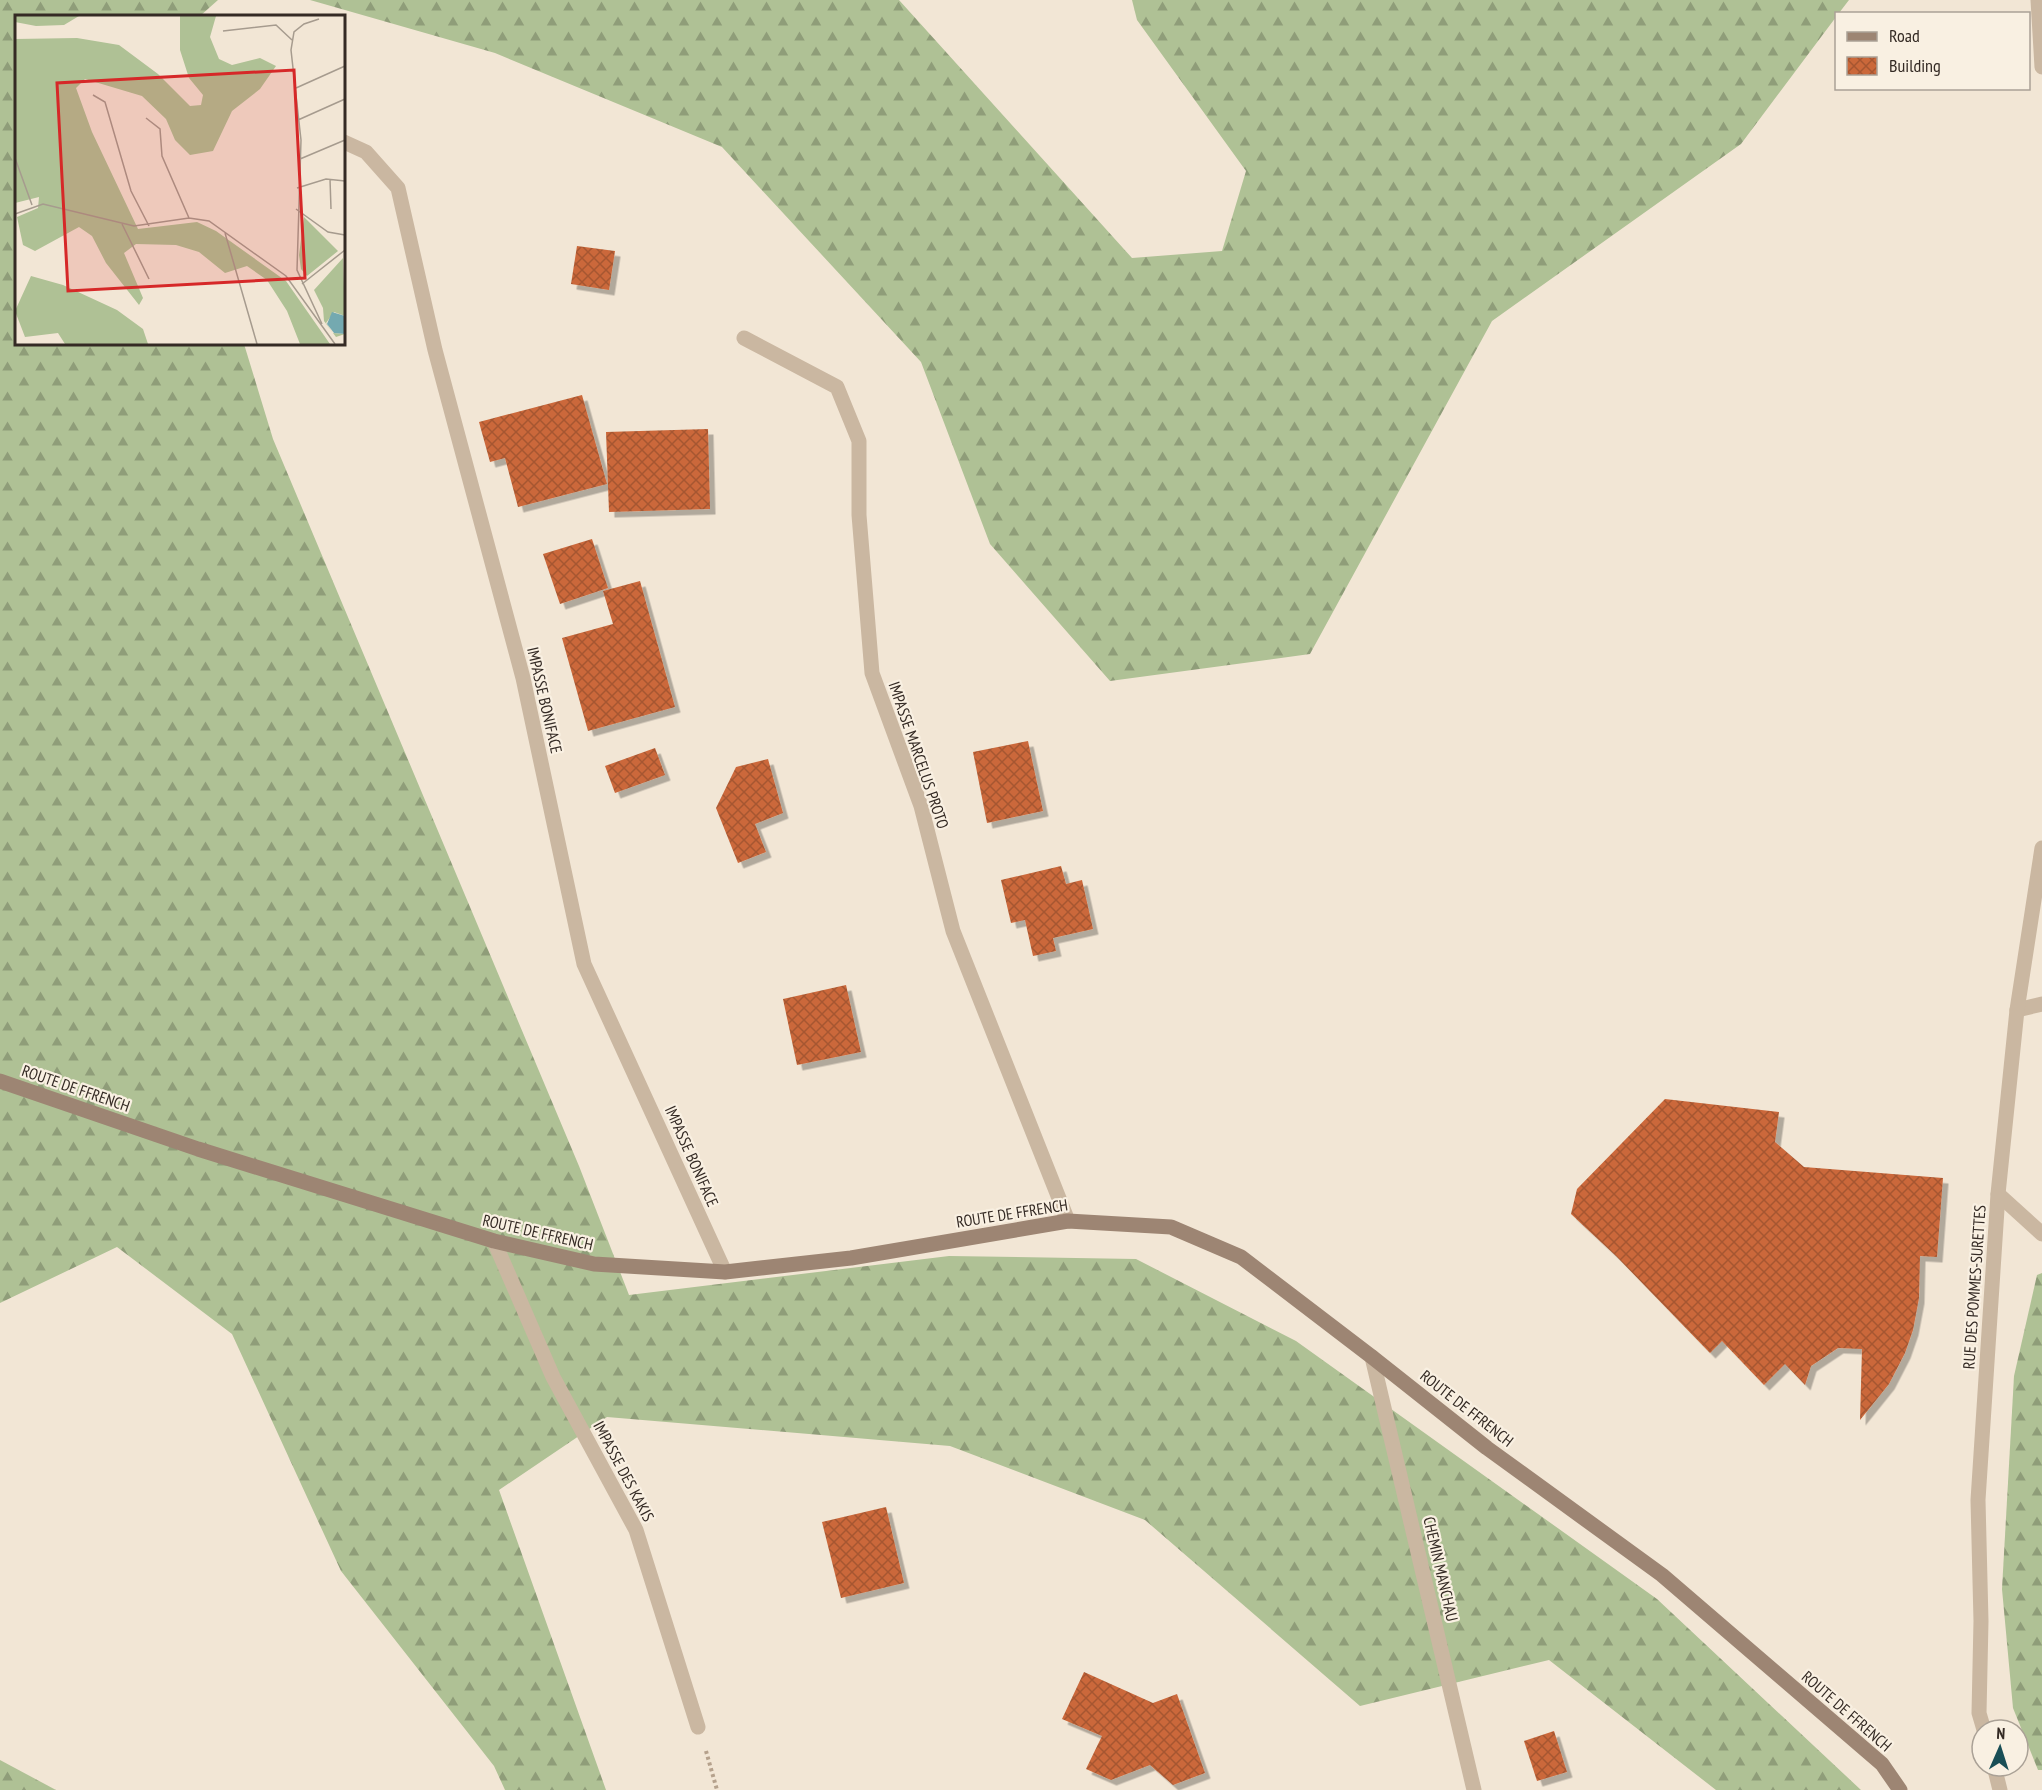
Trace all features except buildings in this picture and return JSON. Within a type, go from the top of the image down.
[{"type":"main road","name":"ROUTE DE FFRENCH","points":[[0,1081],[198,1149],[494,1241],[594,1264],[725,1272],[851,1258],[1068,1221],[1171,1227],[1241,1257],[1487,1448],[1662,1575],[1882,1764],[1900,1790]]},
{"type":"street","points":[[2038,0],[2042,67]]},
{"type":"street","name":"IMPASSE BONIFACE","points":[[345,142],[366,152],[398,188],[435,350],[524,678],[585,964],[725,1272]]},
{"type":"street","name":"IMPASSE MARCELUS PROTO","points":[[744,338],[837,387],[859,441],[859,515],[872,673],[921,806],[954,931],[1068,1221]]},
{"type":"street","name":"RUE DES POMMES-SURETTES","points":[[1981,1718],[1978,1500],[1998,1194],[2017,1010],[2042,848]]},
{"type":"street","points":[[2017,1010],[2042,1004]]},
{"type":"street","points":[[1998,1194],[2042,1234]]},
{"type":"street","name":"IMPASSE DES KAKIS","points":[[494,1241],[553,1377],[636,1530],[698,1727]]},
{"type":"street","name":"CHEMIN MANCHAU","points":[[1372,1357],[1474,1790]]},
{"type":"path","points":[[698,1727],[717,1790]]},
{"type":"green space","points":[[0,0],[218,0],[201,15],[15,15],[15,345],[244,345],[273,439],[579,1166],[629,1295],[949,1256],[1136,1259],[1296,1341],[1657,1599],[1861,1790],[1716,1790],[1549,1660],[1360,1706],[1145,1520],[950,1446],[607,1417],[499,1490],[606,1790],[505,1790],[494,1766],[341,1571],[232,1334],[117,1247],[0,1303]]},
{"type":"green space","points":[[310,0],[899,0],[1132,258],[1222,251],[1246,171],[1137,20],[1132,0],[1849,0],[1840,12],[1835,12],[1835,18],[1741,144],[1492,321],[1310,654],[1110,681],[990,544],[921,362],[722,147],[495,53]]},
{"type":"green space","points":[[2042,1273],[2042,1770],[2038,1770],[2030,1750],[2030,1718],[2017,1718],[2013,1708],[2002,1589],[2014,1376],[2037,1275]]},
{"type":"green space","points":[[0,1760],[56,1790],[0,1790]]}]
